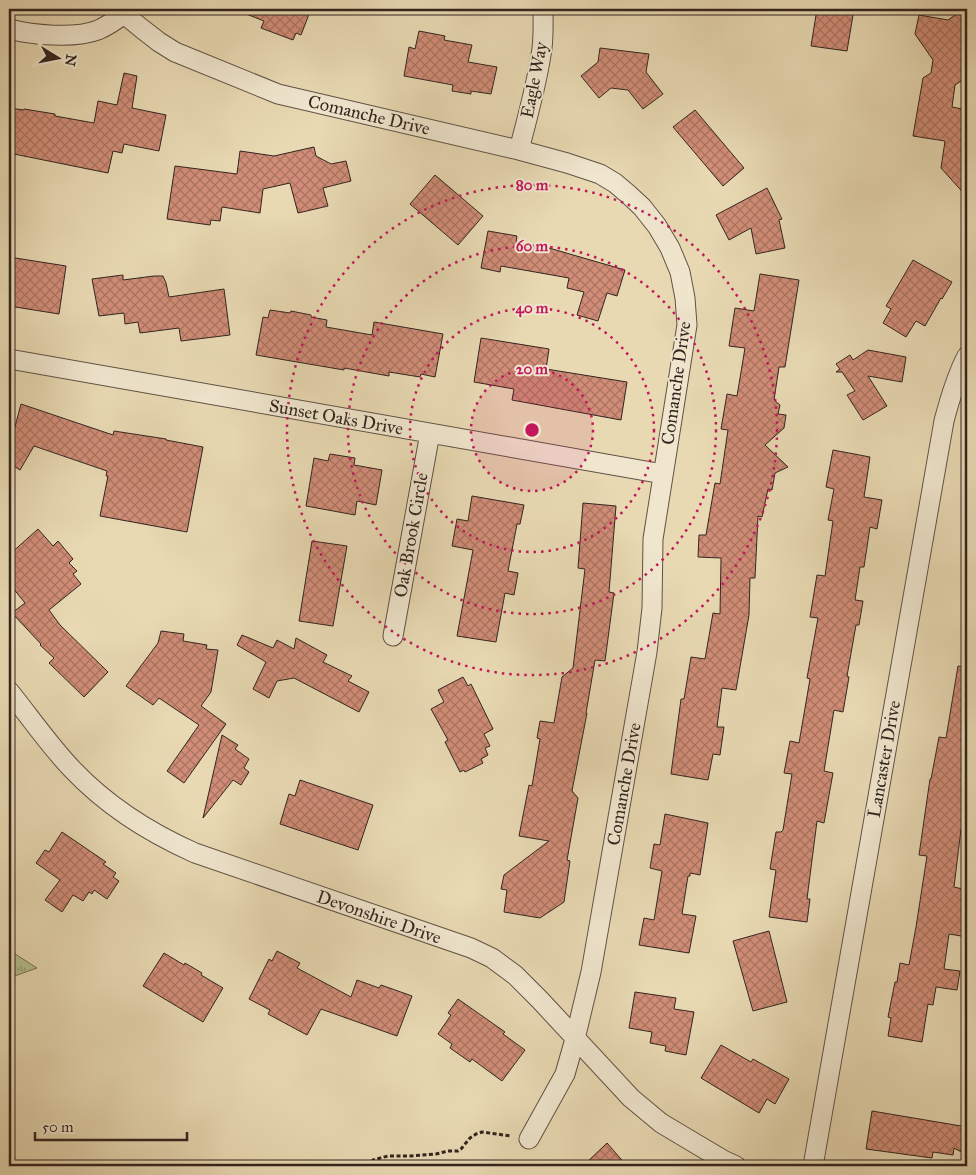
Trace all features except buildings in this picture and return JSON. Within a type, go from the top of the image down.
[{"type":"street","name":"Eagle Way","points":[[518,150],[542,54],[544,33],[543,9]]},
{"type":"street","name":"Comanche Drive","points":[[122,11],[158,42],[175,52],[278,94],[518,150],[600,174],[615,183],[642,207],[657,226],[670,248],[680,272],[685,298],[687,325],[653,540],[651,630],[591,972],[575,1039],[565,1074],[529,1139]]},
{"type":"street","points":[[9,29],[36,34],[83,34],[97,30],[122,11]]},
{"type":"street","name":"Lancaster Drive","points":[[813,1166],[944,421],[951,393],[967,356]]},
{"type":"street","name":"Sunset Oaks Drive","points":[[9,359],[663,474]]},
{"type":"street","name":"Oak Brook Circle","points":[[393,636],[430,433]]},
{"type":"street","name":"Devonshire Drive","points":[[9,692],[72,769],[115,807],[172,843],[195,853],[471,948],[492,958],[515,975],[632,1098],[661,1123],[736,1166]]},
{"type":"path","points":[[367,1166],[373,1160],[388,1156],[410,1156],[458,1151],[461,1150],[470,1138],[482,1132],[529,1139]]},
{"type":"green space","points":[[9,950],[37,968],[9,978]]}]
